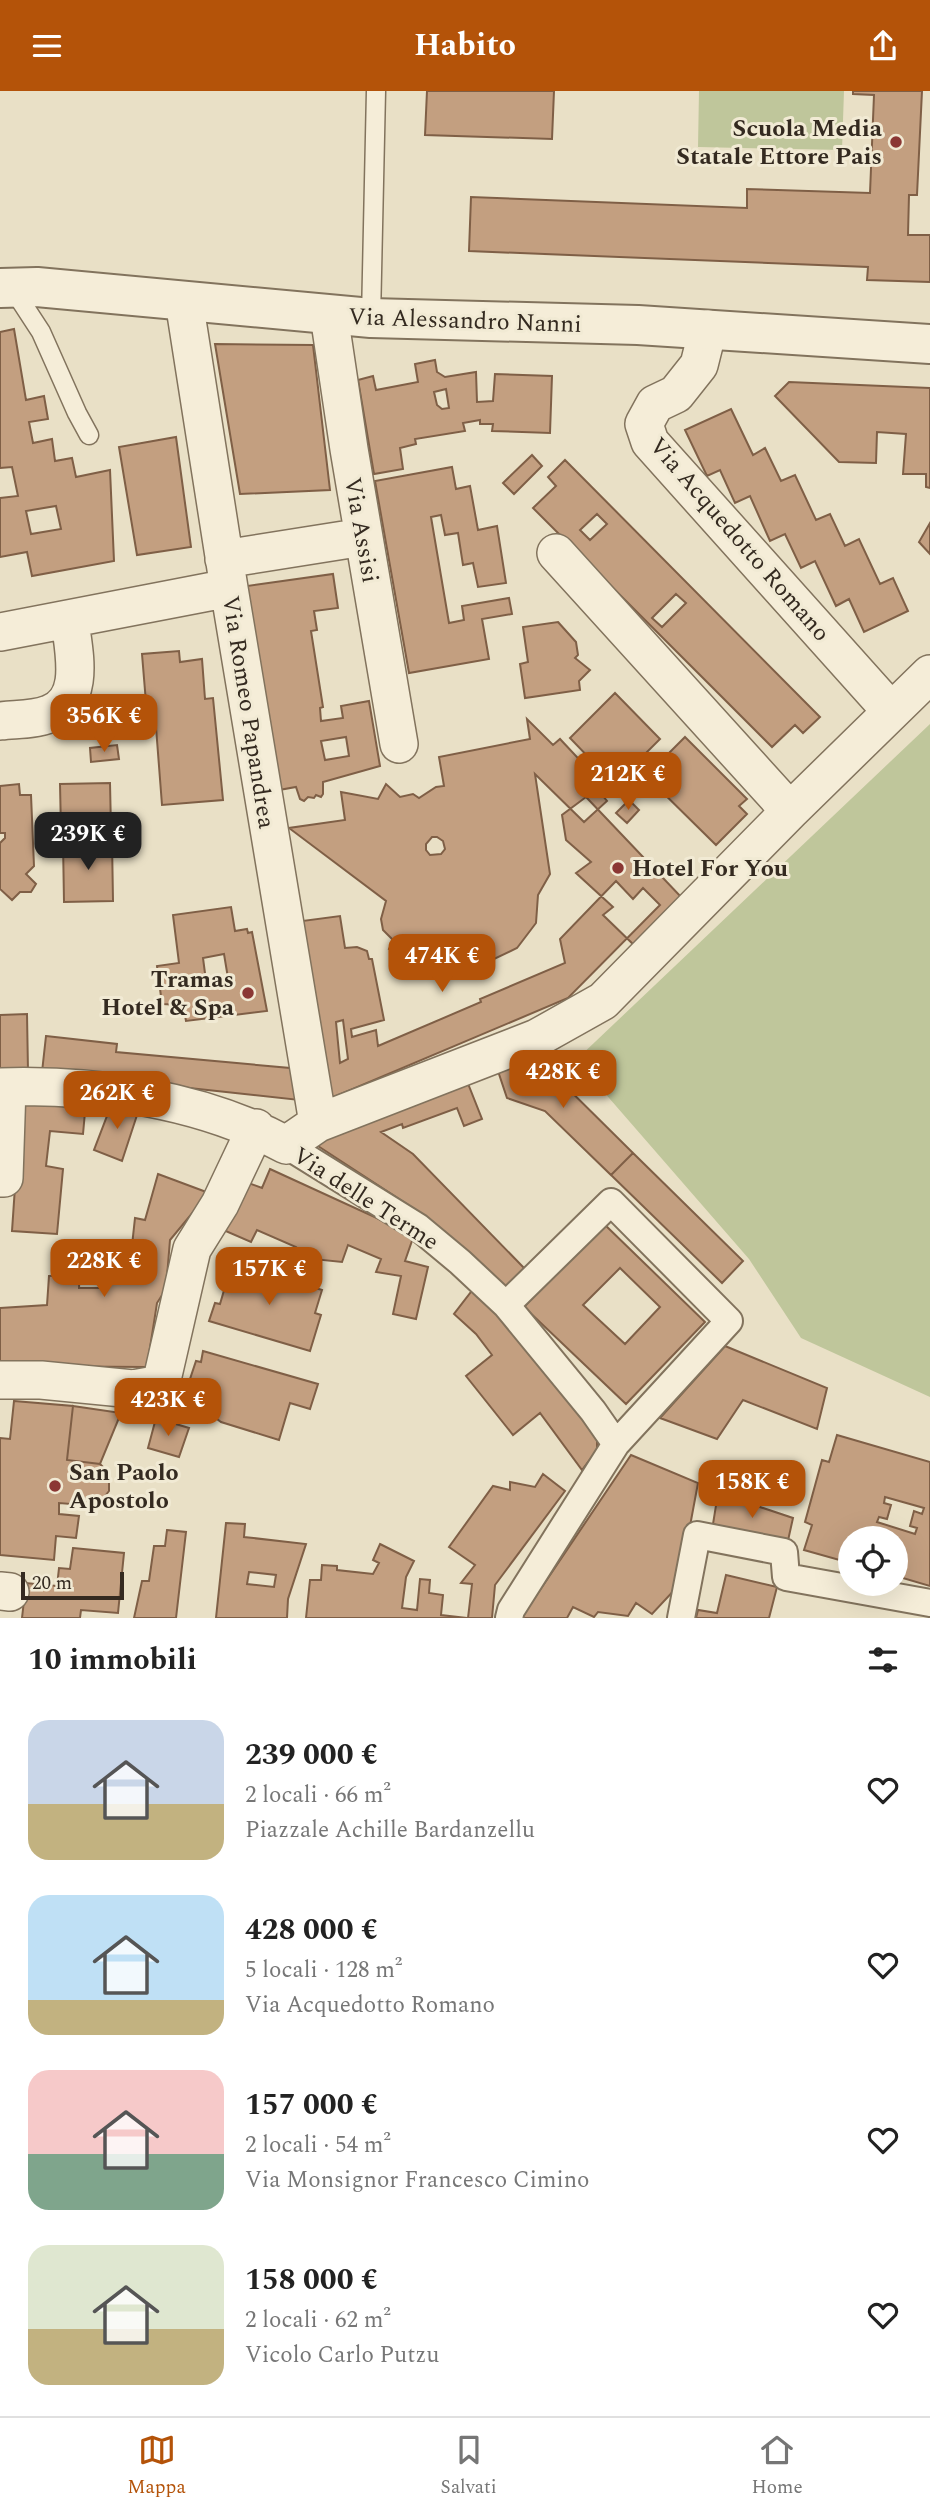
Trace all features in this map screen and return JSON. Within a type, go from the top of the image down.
[{"type":"street","name":"Via Alessandro Nanni","points":[[5,287],[329,316],[638,325],[930,344]]},
{"type":"street","name":"Via Romeo Papandrea","points":[[184,301],[226,573],[318,1123]]},
{"type":"street","name":"Via Assisi","points":[[329,316],[363,537],[399,744]]},
{"type":"street","name":"Via Acquedotto Romano","points":[[708,329],[699,365],[676,394],[655,404],[644,424],[650,442],[891,711]]},
{"type":"street","points":[[0,632],[70,620],[226,573],[363,537]]},
{"type":"street","points":[[556,553],[790,811]]},
{"type":"street","points":[[0,721],[49,714],[64,705],[72,691],[76,673],[70,620]]},
{"type":"street","points":[[0,1380],[41,1380],[133,1389],[161,1384],[192,1249],[220,1204],[271,1137],[318,1123],[537,1038],[603,1001],[790,811],[930,674]]},
{"type":"street","name":"Via delle Terme","points":[[3,1087],[44,1086],[101,1091],[188,1107],[271,1137],[418,1227],[506,1305],[593,1411],[616,1444]]},
{"type":"street","points":[[0,1178],[4,1178],[3,1087]]},
{"type":"street","points":[[506,1305],[611,1202],[729,1321],[616,1444],[511,1610],[509,1618]]},
{"type":"street","points":[[681,1618],[697,1535],[784,1552],[786,1577],[930,1602]]},
{"type":"lane","points":[[371,318],[376,91]]},
{"type":"lane","points":[[5,287],[41,332],[89,435]]},
{"type":"green space","points":[[699,91],[844,91],[842,150],[698,147]]},
{"type":"green space","points":[[930,724],[930,1397],[801,1338],[749,1259],[576,1060]]},
{"type":"building","points":[[427,91],[554,91],[552,139],[425,135]]},
{"type":"building","name":"Scuola Media Statale Ettore Pais","points":[[853,91],[922,91],[917,195],[909,195],[908,235],[930,235],[930,282],[867,280],[868,267],[469,251],[471,197],[747,208],[747,189],[870,193],[874,95],[853,94]]},
{"type":"building","points":[[14,329],[26,400],[44,396],[48,419],[29,422],[33,443],[52,439],[55,461],[72,458],[76,477],[110,470],[114,561],[32,576],[27,552],[0,557],[0,498],[18,496],[12,467],[0,468],[0,332]],"holes":[[[56,506],[61,529],[31,534],[26,511]]]},
{"type":"building","points":[[215,344],[313,345],[330,490],[240,494]]},
{"type":"building","points":[[435,360],[437,372],[445,377],[476,372],[477,402],[493,401],[495,374],[552,376],[550,433],[492,431],[493,424],[480,424],[480,420],[463,423],[465,431],[415,439],[416,444],[400,448],[403,469],[374,474],[358,380],[373,376],[376,390],[418,382],[415,364]],"holes":[[[446,389],[449,408],[442,409],[437,405],[434,392]]]},
{"type":"building","points":[[789,382],[930,388],[930,488],[926,487],[926,474],[903,474],[906,434],[877,432],[876,463],[839,462],[775,396]]},
{"type":"building","points":[[731,409],[753,455],[765,448],[781,481],[795,475],[816,520],[830,514],[845,546],[859,539],[880,584],[893,578],[908,611],[864,632],[849,599],[836,606],[815,561],[801,568],[785,534],[770,541],[750,496],[735,503],[720,470],[707,476],[685,430]]},
{"type":"building","points":[[176,437],[191,547],[137,555],[119,447]]},
{"type":"building","points":[[532,455],[542,466],[514,494],[503,483]]},
{"type":"building","points":[[565,460],[820,717],[803,733],[795,725],[772,747],[533,508],[556,486],[548,477]],"holes":[[[597,514],[607,524],[590,540],[580,530]],[[676,594],[686,603],[662,627],[652,618]]]},
{"type":"building","points":[[452,467],[456,489],[470,486],[478,530],[497,526],[506,583],[478,587],[473,563],[463,565],[458,533],[445,535],[441,515],[431,517],[449,623],[464,620],[462,606],[509,598],[512,614],[482,619],[489,659],[409,673],[375,481]]},
{"type":"building","points":[[930,523],[930,554],[919,542]]},
{"type":"building","points":[[333,574],[338,608],[314,611],[317,630],[311,631],[323,707],[320,708],[321,721],[343,718],[341,706],[369,701],[380,766],[323,782],[321,797],[316,795],[304,801],[300,799],[296,787],[279,790],[247,586]],"holes":[[[346,737],[349,756],[325,760],[321,741]]]},
{"type":"building","points":[[558,622],[576,642],[578,655],[575,658],[590,670],[579,681],[580,690],[525,698],[520,664],[528,662],[523,627]]},
{"type":"building","points":[[179,651],[180,662],[202,659],[205,699],[213,698],[223,800],[162,805],[156,727],[148,727],[142,654]]},
{"type":"building","points":[[615,693],[660,739],[603,796],[607,801],[584,822],[535,774],[550,874],[538,895],[536,923],[517,948],[452,979],[417,969],[389,949],[394,941],[383,930],[381,919],[386,901],[289,828],[345,820],[341,792],[378,799],[386,784],[400,797],[413,794],[419,798],[436,787],[444,786],[439,757],[530,739],[527,719],[553,745],[560,739],[590,771],[596,765],[570,738]],"holes":[[[432,837],[443,841],[445,849],[441,854],[430,855],[426,844]]]},
{"type":"building","points":[[685,737],[747,799],[739,806],[747,814],[716,845],[646,776]]},
{"type":"building","points":[[117,745],[119,759],[91,762],[90,748]]},
{"type":"building","points":[[110,783],[111,829],[61,830],[60,784]]},
{"type":"building","points":[[19,784],[20,795],[31,795],[34,866],[26,874],[36,884],[31,892],[20,892],[12,900],[0,889],[0,843],[5,838],[5,833],[0,833],[0,786]]},
{"type":"building","name":"Hotel For You","points":[[586,797],[683,899],[636,947],[603,915],[613,907],[576,873],[591,862],[566,840],[562,815]]},
{"type":"building","points":[[629,800],[639,810],[627,823],[616,813]]},
{"type":"building","points":[[112,841],[113,901],[64,902],[63,842]]},
{"type":"building","points":[[616,881],[633,899],[643,888],[660,905],[568,998],[322,1102],[302,921],[340,916],[345,948],[357,947],[367,951],[369,959],[372,959],[384,1020],[351,1029],[352,1037],[376,1030],[378,1046],[565,963],[560,939]],"holes":[[[343,1020],[348,1059],[340,1063],[336,1022]]]},
{"type":"building","points":[[231,907],[235,931],[247,929],[248,933],[252,932],[267,1011],[186,1021],[183,1005],[162,1004],[157,966],[179,963],[173,915]],"holes":[[[224,954],[228,978],[206,981],[203,958]]]},
{"type":"building","points":[[27,1014],[28,1071],[0,1071],[0,1015]]},
{"type":"building","points":[[46,1036],[117,1044],[116,1052],[301,1069],[299,1100],[42,1072]]},
{"type":"building","points":[[533,1054],[633,1153],[611,1175],[545,1111],[507,1098],[497,1068]]},
{"type":"building","points":[[465,1076],[482,1119],[464,1126],[457,1108],[403,1128],[402,1124],[381,1132],[413,1154],[526,1270],[504,1291],[422,1214],[318,1146],[329,1128]]},
{"type":"building","points":[[21,1099],[86,1101],[83,1134],[50,1131],[46,1166],[63,1169],[57,1234],[12,1231]]},
{"type":"building","points":[[112,1103],[139,1109],[122,1161],[94,1150]]},
{"type":"building","points":[[633,1153],[743,1261],[722,1283],[611,1175]]},
{"type":"building","points":[[270,1169],[414,1235],[405,1261],[428,1267],[416,1319],[393,1314],[401,1276],[376,1272],[381,1259],[348,1245],[342,1262],[293,1257],[296,1247],[257,1230],[251,1242],[221,1229],[243,1181],[262,1188]]},
{"type":"building","points":[[158,1174],[209,1193],[170,1240],[166,1289],[157,1303],[147,1367],[0,1366],[0,1308],[47,1305],[49,1276],[70,1275],[70,1268],[80,1268],[79,1288],[101,1288],[102,1261],[130,1264],[135,1218],[145,1220]]},
{"type":"building","points":[[602,1222],[705,1322],[626,1404],[524,1307]],"holes":[[[620,1268],[660,1307],[625,1344],[583,1305]]]},
{"type":"building","points":[[232,1263],[322,1290],[315,1313],[321,1315],[310,1351],[209,1321],[215,1303],[220,1304]]},
{"type":"building","points":[[474,1288],[496,1309],[597,1438],[597,1450],[582,1470],[540,1413],[513,1435],[466,1376],[492,1355],[476,1334],[454,1314]]},
{"type":"building","points":[[725,1346],[827,1388],[817,1429],[743,1400],[717,1439],[660,1418]]},
{"type":"building","points":[[203,1351],[318,1384],[310,1409],[290,1403],[279,1440],[200,1413],[191,1406],[187,1388],[196,1361],[201,1362]]},
{"type":"building","name":"San Paolo Apostolo","points":[[14,1401],[73,1406],[67,1460],[100,1464],[107,1471],[109,1491],[97,1506],[59,1503],[59,1514],[79,1516],[76,1538],[56,1536],[54,1560],[0,1555],[0,1438],[10,1439]]},
{"type":"building","points":[[73,1406],[121,1413],[100,1464],[67,1460]]},
{"type":"building","points":[[156,1418],[189,1428],[179,1457],[148,1448]]},
{"type":"building","points":[[837,1435],[930,1462],[930,1586],[908,1580],[908,1532],[915,1534],[917,1528],[910,1526],[914,1511],[922,1514],[924,1508],[885,1497],[884,1503],[891,1505],[887,1519],[879,1517],[877,1522],[890,1526],[838,1526],[838,1560],[804,1550],[812,1525],[805,1522],[822,1460],[829,1462]]},
{"type":"building","points":[[631,1455],[698,1483],[679,1585],[652,1614],[636,1603],[628,1616],[598,1612],[594,1617],[573,1607],[567,1618],[521,1618]]},
{"type":"building","points":[[543,1474],[565,1491],[495,1585],[492,1618],[468,1618],[472,1584],[461,1583],[475,1565],[449,1547],[493,1486],[510,1490],[510,1482],[535,1487]]},
{"type":"building","points":[[718,1493],[793,1518],[787,1545],[713,1524]]},
{"type":"building","points":[[226,1523],[245,1524],[244,1537],[306,1544],[288,1599],[287,1618],[216,1618]],"holes":[[[249,1572],[276,1575],[274,1587],[247,1584]]]},
{"type":"building","points":[[167,1530],[186,1532],[176,1618],[134,1618],[142,1581],[149,1581],[154,1546],[165,1546]]},
{"type":"building","points":[[380,1544],[414,1561],[406,1577],[402,1608],[417,1610],[420,1579],[430,1580],[429,1593],[443,1595],[441,1615],[467,1618],[306,1618],[310,1580],[321,1580],[322,1565],[337,1566],[337,1570],[373,1574],[379,1563],[373,1560]]},
{"type":"building","points":[[73,1548],[124,1553],[118,1613],[81,1610],[80,1618],[22,1618],[26,1583],[57,1586],[59,1568],[70,1569]]},
{"type":"building","points":[[726,1575],[777,1587],[769,1618],[696,1618],[698,1610],[717,1613]]},
{"type":"place","name":"Scuola Media Statale Ettore Pais","points":[[896,142]]},
{"type":"place","name":"Hotel For You","points":[[618,868]]},
{"type":"place","name":"Tramas Hotel & Spa","points":[[248,993]]},
{"type":"place","name":"San Paolo Apostolo","points":[[55,1486]]}]
